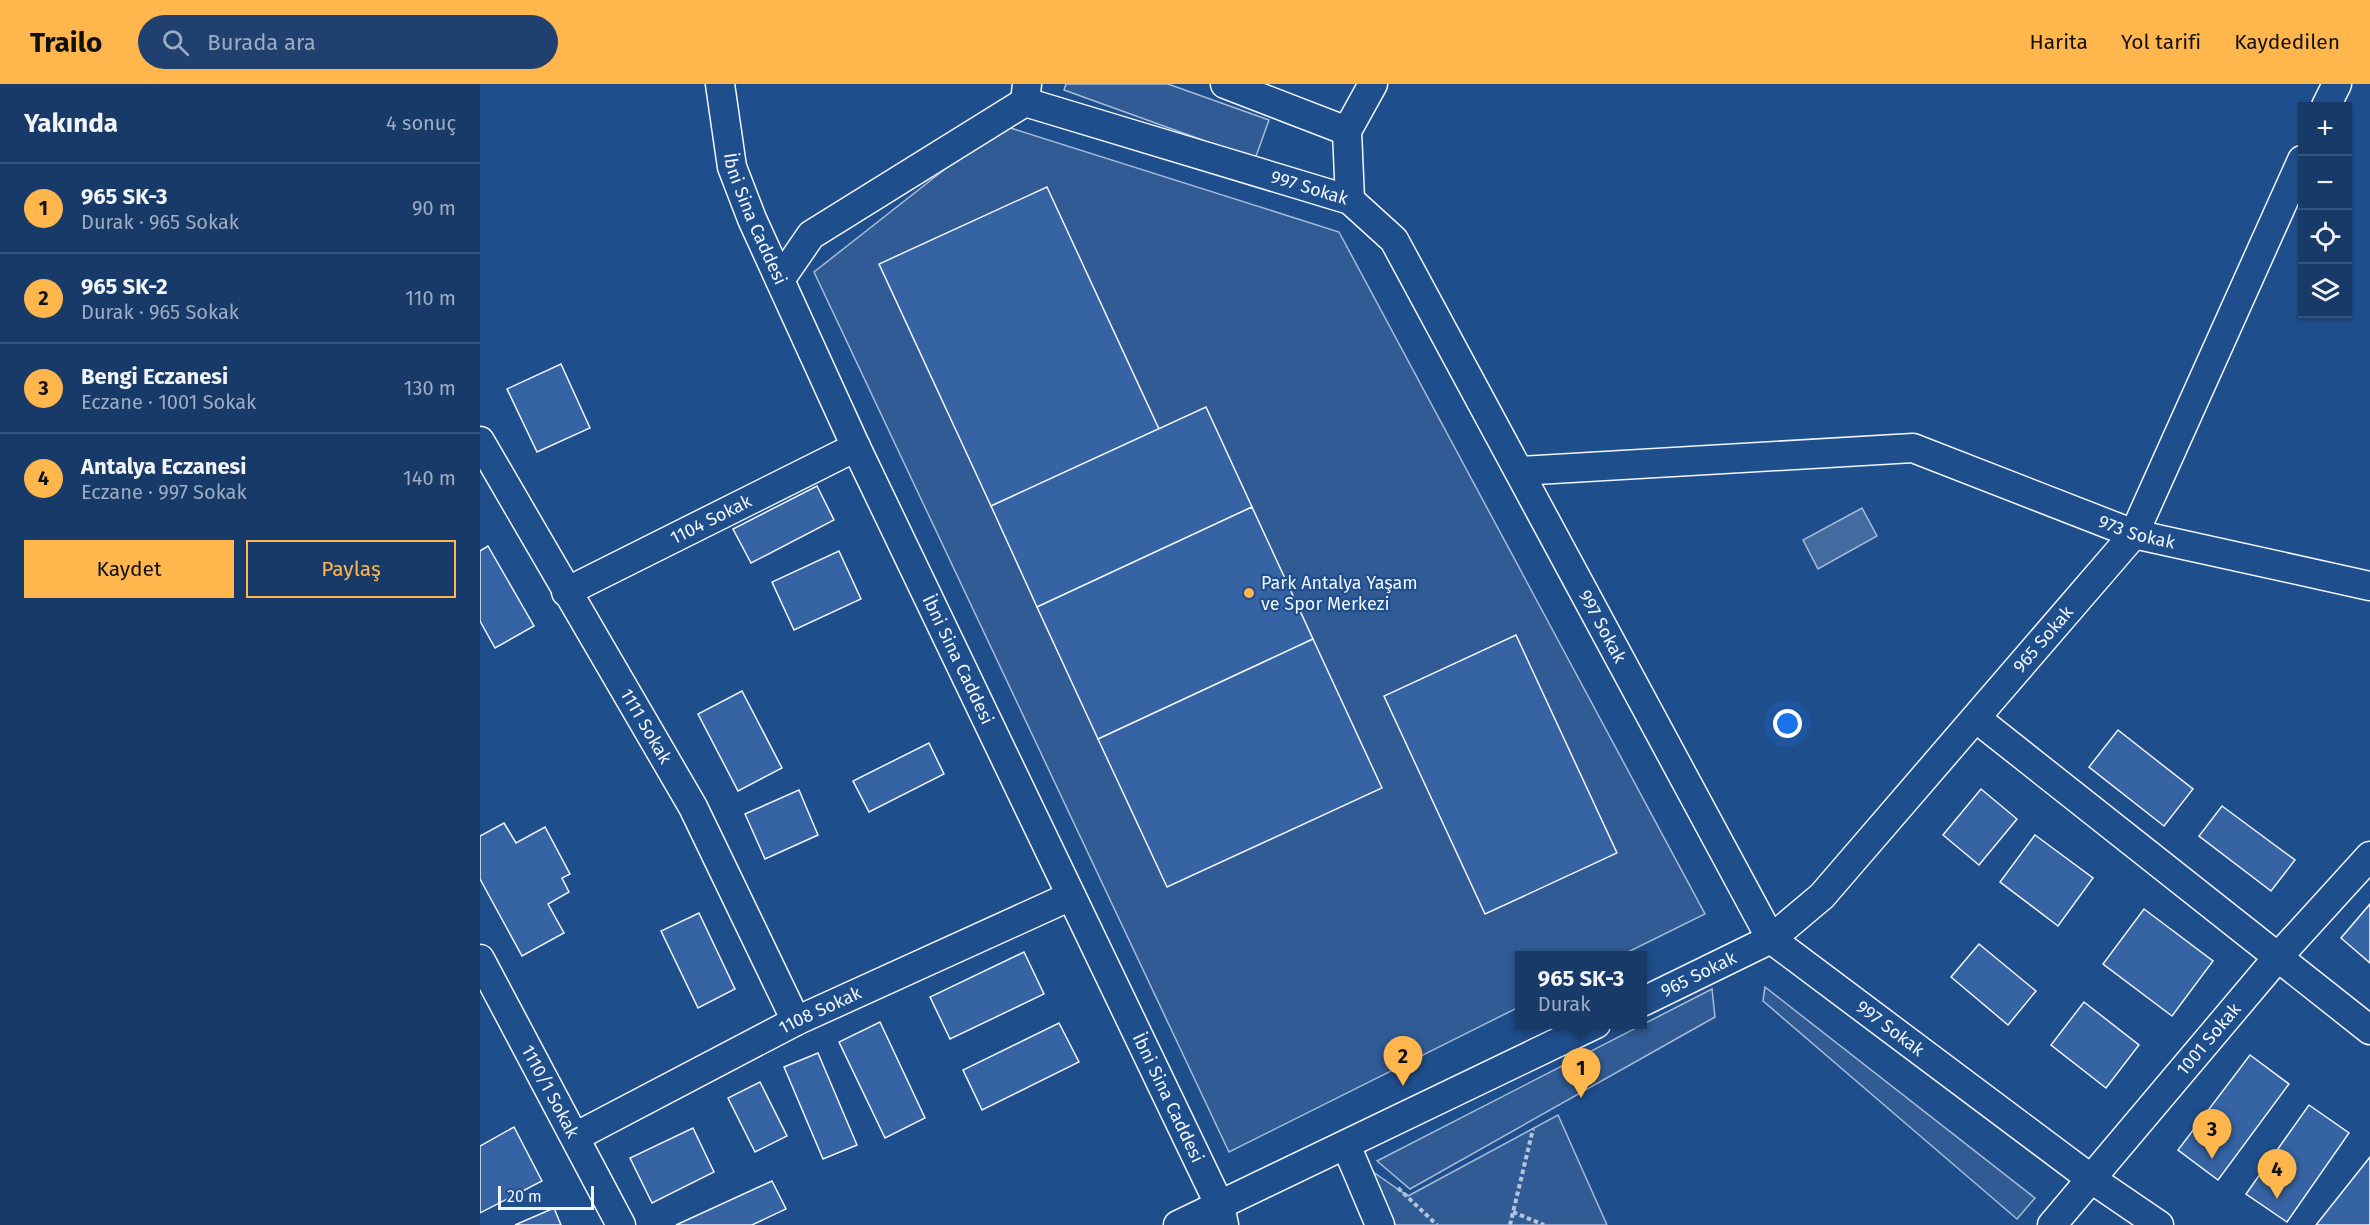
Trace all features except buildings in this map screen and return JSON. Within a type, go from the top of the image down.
[{"type":"street","name":"İbni Sina Caddesi","points":[[720,84],[732,167],[752,219],[856,447],[1222,1216]]},
{"type":"street","points":[[1226,84],[1347,131]]},
{"type":"street","points":[[1350,200],[1347,131],[1373,84]]},
{"type":"street","points":[[2328,102],[2337,84]]},
{"type":"street","points":[[780,280],[810,234],[1026,93]]},
{"type":"street","name":"997 Sokak","points":[[1026,93],[1350,200],[1394,240],[1771,939],[2090,1178],[2159,1225]]},
{"type":"street","name":"965 Sokak","points":[[1647,1000],[1771,939],[1822,896],[2134,534],[2298,169]]},
{"type":"street","name":"1111 Sokak","points":[[480,441],[693,807],[796,1021]]},
{"type":"street","name":"1104 Sokak","points":[[566,592],[856,447]]},
{"type":"street","name":"973 Sokak","points":[[1520,471],[1913,448],[2134,534],[2370,586]]},
{"type":"street","points":[[1977,718],[2370,1030]]},
{"type":"street","name":"1001 Sokak","points":[[2052,1225],[2278,957],[2370,856]]},
{"type":"street","name":"1108 Sokak","points":[[575,1137],[796,1021],[1071,896]]},
{"type":"street","name":"1110/1 Sokak","points":[[480,959],[621,1225]]},
{"type":"street","points":[[1178,1225],[1222,1216],[1346,1144],[1586,1029]]},
{"type":"street","points":[[1346,1144],[1380,1225]]},
{"type":"path","points":[[1510,1225],[1533,1129]]},
{"type":"path","points":[[1408,1196],[1437,1225]]},
{"type":"path","points":[[1513,1212],[1544,1225]]},
{"type":"shaded area","points":[[1066,84],[1168,84],[1269,120],[1255,159],[1064,90]]},
{"type":"shaded area","name":"Park Antalya Yaşam ve Spor Merkezi","points":[[1001,125],[1339,232],[1705,914],[1630,951],[1515,951],[1515,1009],[1229,1152],[814,272]]},
{"type":"shaded area","points":[[1862,508],[1877,536],[1818,569],[1803,540]]},
{"type":"shaded area","points":[[1765,987],[2035,1198],[2017,1219],[1763,1001]]},
{"type":"shaded area","points":[[1712,989],[1715,1017],[1410,1189],[1377,1161],[1634,1029],[1647,1029],[1647,1022]]},
{"type":"shaded area","points":[[1558,1115],[1607,1225],[1395,1225],[1373,1172],[1408,1196]]},
{"type":"place","name":"Park Antalya Yaşam ve Spor Merkezi","points":[[1249,593]]},
{"type":"place","name":"965 SK-2","points":[[1403,1086]]},
{"type":"place","name":"965 SK-3","points":[[1581,1098]]},
{"type":"place","name":"Bengi Eczanesi","points":[[2212,1159]]},
{"type":"place","name":"Antalya Eczanesi","points":[[2277,1199]]}]
